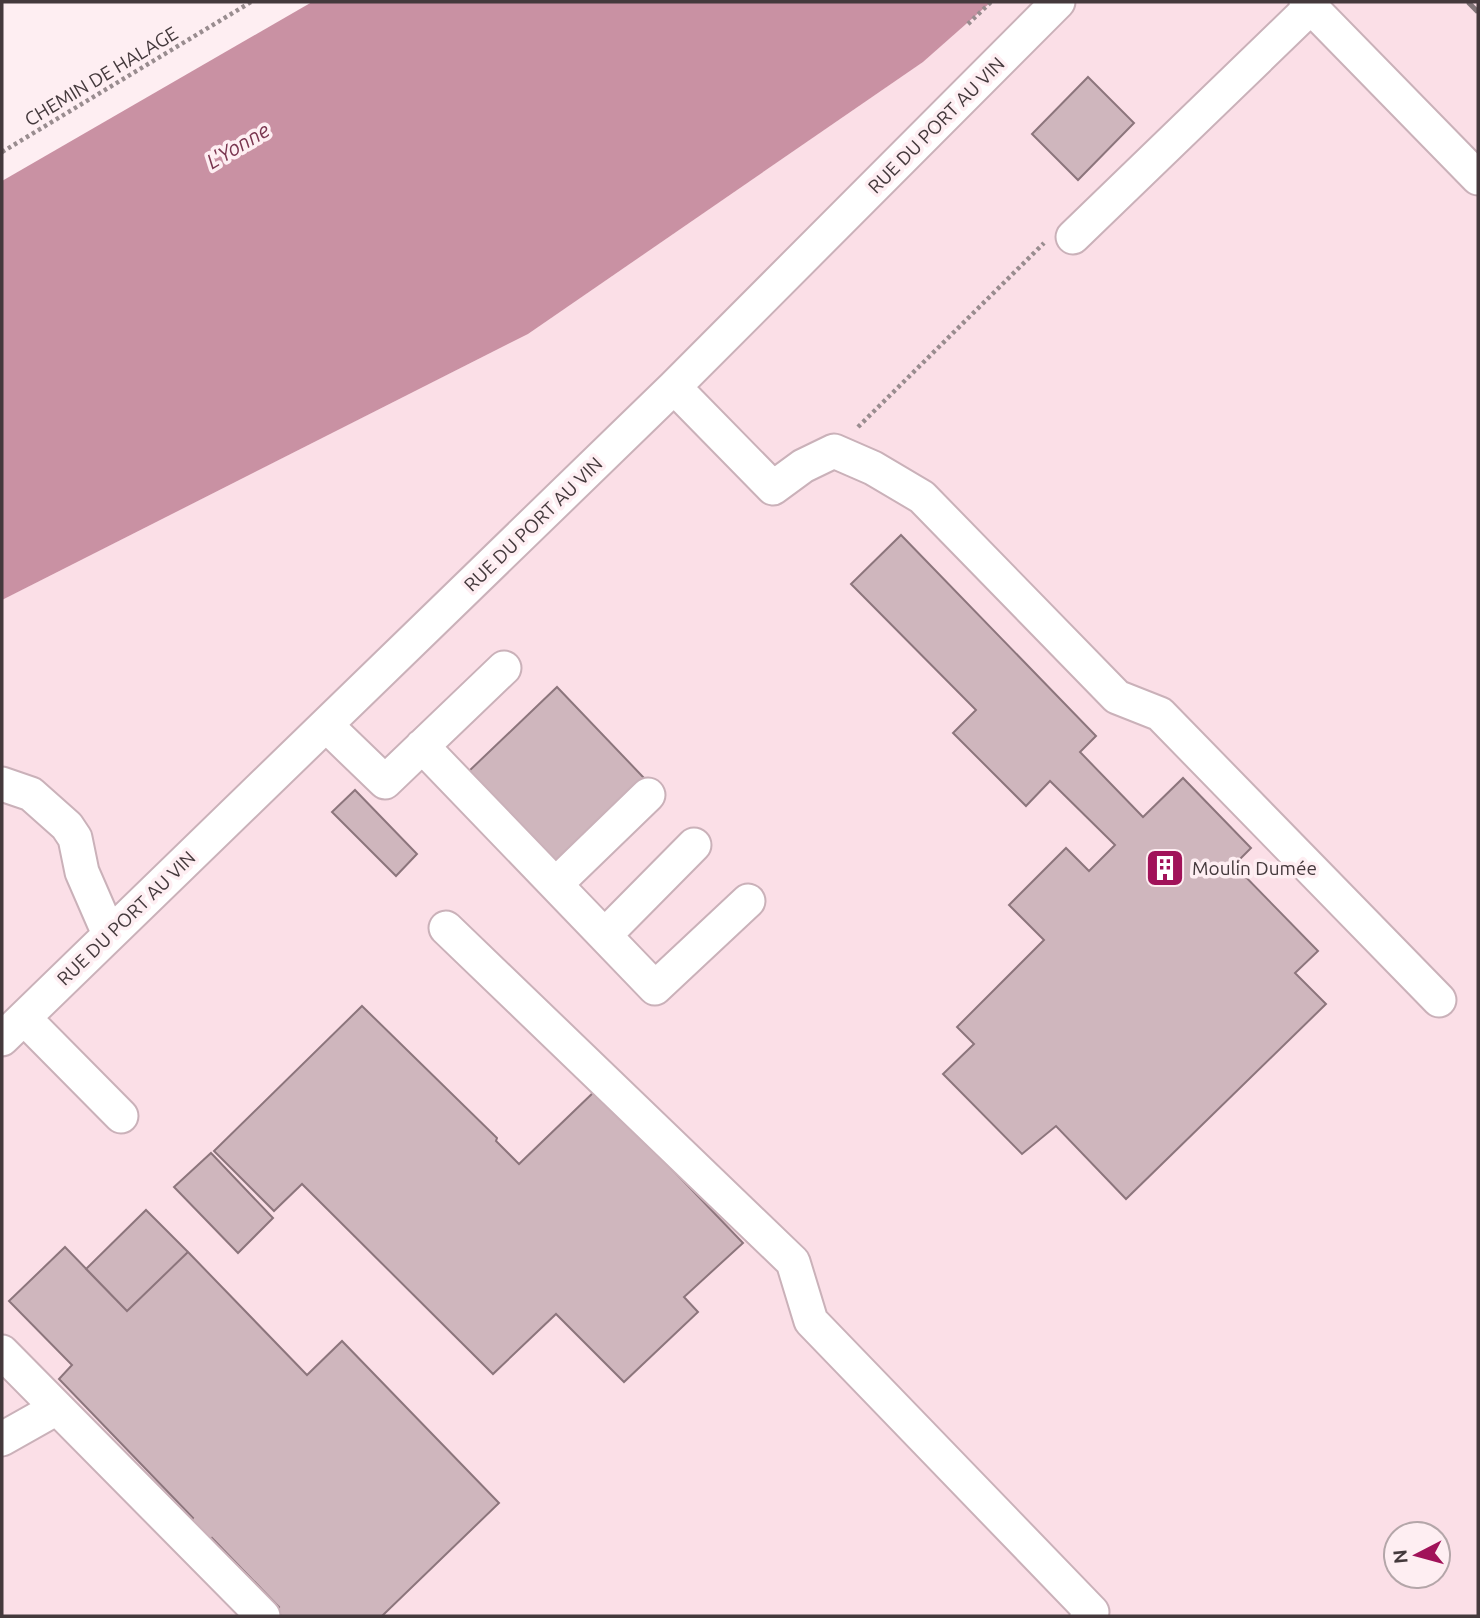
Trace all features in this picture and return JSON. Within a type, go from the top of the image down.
[{"type":"street","name":"RUE DU PORT AU VIN","points":[[13,1028],[674,387],[1058,2]]},
{"type":"street","points":[[1073,237],[1309,4],[1478,178]]},
{"type":"street","points":[[674,387],[773,488],[803,466],[834,451],[873,468],[922,497],[1117,697],[1160,714],[1439,1000]]},
{"type":"street","points":[[326,725],[385,782],[504,668]]},
{"type":"street","points":[[422,746],[655,988],[748,901]]},
{"type":"street","points":[[2,785],[31,794],[67,826],[75,838],[90,891],[109,934]]},
{"type":"street","points":[[556,884],[648,796]]},
{"type":"street","points":[[605,935],[694,845]]},
{"type":"street","points":[[446,928],[793,1262],[811,1321],[1092,1615]]},
{"type":"street","points":[[13,1028],[121,1116]]},
{"type":"street","points":[[2,1352],[263,1616]]},
{"type":"street","points":[[2,1439],[57,1408]]},
{"type":"path","name":"CHEMIN DE HALAGE","points":[[2,152],[251,2]]},
{"type":"path","points":[[968,24],[991,2]]},
{"type":"shaded area","points":[[991,2],[1478,2],[1478,1616],[2,1616],[2,600],[528,334],[923,62]]},
{"type":"water","name":"L'Yonne","points":[[312,2],[991,2],[923,62],[528,334],[2,600],[2,181]]},
{"type":"building","points":[[1088,77],[1134,123],[1078,180],[1032,134]]},
{"type":"building","name":"Moulin Dumée","points":[[901,535],[1096,736],[1080,752],[1143,817],[1183,778],[1251,848],[1234,865],[1318,951],[1295,973],[1326,1004],[1126,1199],[1056,1126],[1022,1154],[943,1074],[974,1044],[957,1027],[1044,940],[1009,905],[1066,848],[1089,871],[1115,845],[1050,781],[1026,806],[953,733],[976,710],[851,584]]},
{"type":"building","points":[[557,687],[644,778],[556,863],[468,772]]},
{"type":"building","points":[[355,790],[417,854],[396,876],[332,812]]},
{"type":"building","points":[[362,1006],[497,1138],[496,1141],[519,1164],[596,1090],[743,1243],[684,1297],[698,1312],[624,1382],[556,1314],[493,1374],[302,1184],[274,1211],[214,1151]]},
{"type":"building","points":[[211,1153],[273,1218],[238,1253],[174,1187]]},
{"type":"building","points":[[146,1210],[188,1252],[127,1311],[86,1269]]},
{"type":"building","points":[[65,1247],[127,1311],[188,1252],[307,1375],[342,1341],[499,1503],[382,1616],[281,1616],[276,1611],[279,1607],[212,1538],[208,1542],[190,1523],[193,1518],[59,1379],[72,1365],[9,1301]]},
{"type":"railway","points":[[1468,2],[1478,12]]},
{"type":"place","name":"Moulin Dumée","points":[[1165,868]]}]
